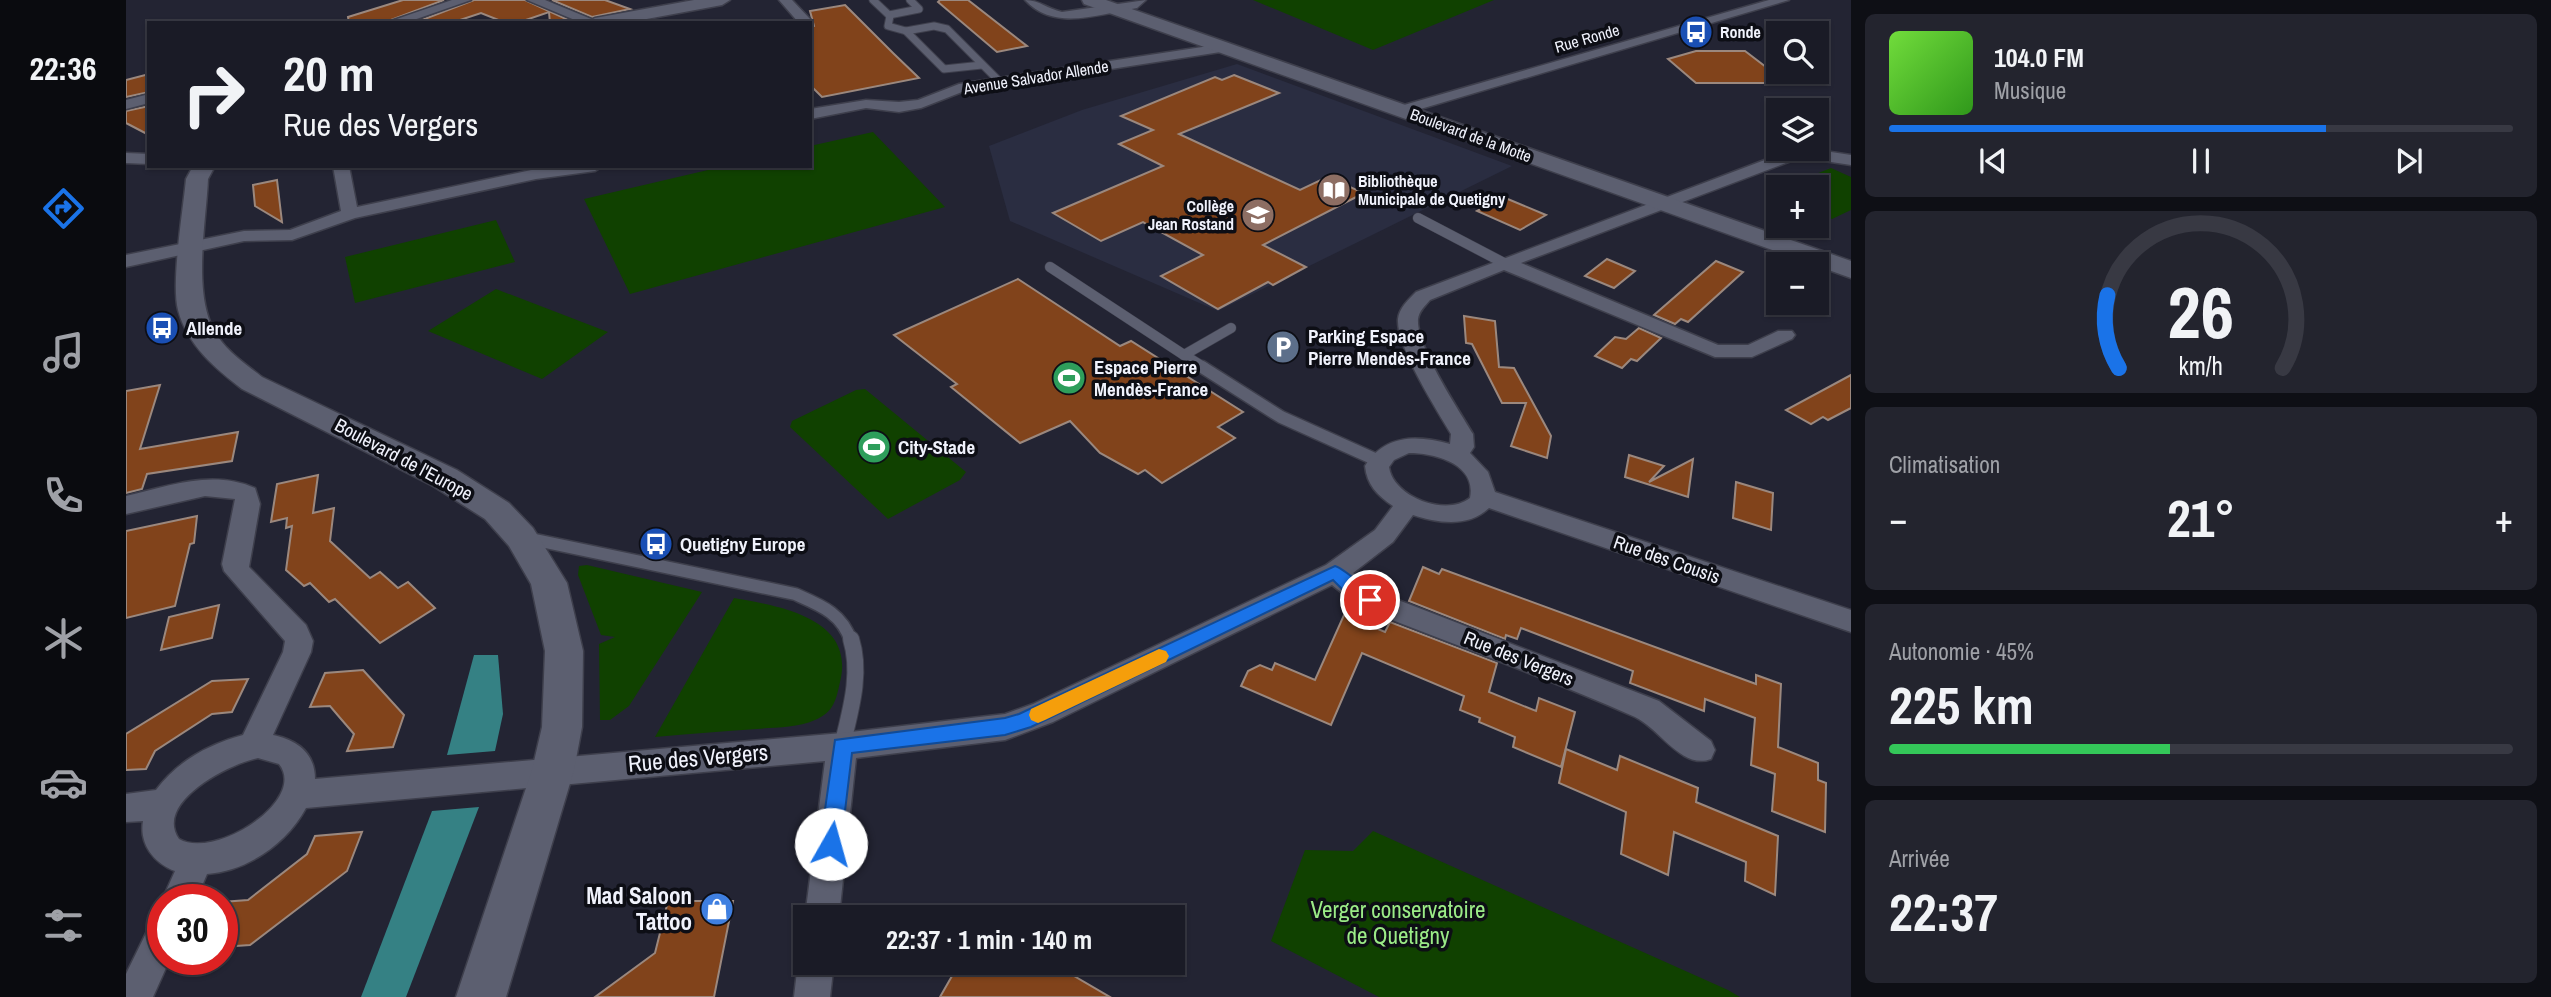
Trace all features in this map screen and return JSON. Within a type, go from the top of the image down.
[{"type":"street","points":[[397,21],[465,0]]},
{"type":"street","points":[[606,21],[722,0]]},
{"type":"street","points":[[785,0],[804,21]]},
{"type":"street","points":[[1031,0],[1048,13],[1057,16],[1139,3],[1140,0]]},
{"type":"street","name":"Boulevard de la Motte","points":[[1090,0],[1851,270]]},
{"type":"street","name":"Rue Ronde","points":[[1402,110],[1783,0]]},
{"type":"street","points":[[540,1],[590,21]]},
{"type":"street","name":"Avenue Salvador Allende","points":[[812,114],[861,104],[900,107],[921,104],[956,89],[1222,48]]},
{"type":"street","points":[[126,105],[147,99]]},
{"type":"street","points":[[1455,455],[1462,447],[1462,434],[1419,353],[1408,320],[1413,306],[1423,296],[1789,156],[1818,155],[1851,160]]},
{"type":"street","points":[[126,158],[147,159]]},
{"type":"street","name":"Boulevard de l'Europe","points":[[203,168],[197,179],[190,276],[191,309],[205,340],[227,365],[252,383],[445,478],[497,510],[521,537],[549,583],[560,626],[565,686],[562,727],[553,770],[481,997]]},
{"type":"street","points":[[341,168],[350,214]]},
{"type":"street","points":[[126,261],[244,236],[276,237],[300,233],[350,214],[536,174],[580,168]]},
{"type":"street","points":[[1504,263],[1715,351],[1752,351],[1785,335]]},
{"type":"street","points":[[1406,445],[1424,445],[1455,455],[1480,476],[1484,487],[1483,497],[1476,506],[1450,515],[1433,514],[1407,505],[1387,491],[1378,478],[1377,467],[1381,456],[1392,449],[1406,445]]},
{"type":"street","points":[[126,505],[209,488],[227,487],[246,494],[248,504],[235,564],[237,571],[296,633],[299,641],[297,652],[253,746]]},
{"type":"street","name":"Rue des Cousis","points":[[1483,497],[1851,621]]},
{"type":"street","name":"Rue des Vergers","points":[[296,795],[842,746],[1005,727],[1024,721],[1335,572],[1384,536],[1407,505]]},
{"type":"street","name":"Rue des Vergers","points":[[1335,572],[1370,600],[1648,710],[1700,750]]},
{"type":"street","points":[[253,746],[274,746],[288,751],[297,761],[300,773],[296,795],[290,808],[273,827],[226,855],[197,860],[180,859],[166,851],[158,838],[157,822],[164,804],[177,786],[195,770],[215,758],[253,746]]},
{"type":"street","points":[[823,905],[842,746]]},
{"type":"street","points":[[126,808],[164,804]]},
{"type":"street","points":[[186,884],[197,860]]},
{"type":"street","points":[[134,997],[147,969]]},
{"type":"street","points":[[812,997],[815,975]]},
{"type":"lane","points":[[873,0],[891,18],[887,22],[888,26],[906,31],[934,26],[944,28],[1000,82]]},
{"type":"lane","points":[[889,15],[919,9],[910,0]]},
{"type":"lane","points":[[906,31],[944,69],[982,65]]},
{"type":"lane","points":[[1419,218],[1504,263]]},
{"type":"lane","points":[[1051,267],[1282,416],[1380,461]]},
{"type":"lane","points":[[1184,355],[1231,328]]},
{"type":"lane","points":[[521,537],[794,594],[822,605],[846,628],[856,656],[853,694],[842,746]]},
{"type":"shaded area","points":[[1237,64],[1512,166],[1218,311],[1010,221],[989,146],[1082,110]]},
{"type":"shaded area","points":[[474,655],[498,655],[503,714],[495,751],[447,755]]},
{"type":"shaded area","points":[[479,807],[406,997],[361,997],[432,811]]},
{"type":"green space","points":[[1253,0],[1494,0],[1373,50]]},
{"type":"green space","points":[[873,132],[945,207],[630,294],[584,199],[716,168],[812,168],[812,146]]},
{"type":"green space","points":[[1831,168],[1851,177],[1851,210],[1832,219],[1829,218],[1829,175],[1813,175]]},
{"type":"green space","points":[[496,220],[515,262],[355,303],[345,257]]},
{"type":"green space","points":[[496,289],[608,332],[542,379],[428,331]]},
{"type":"green space","name":"City-Stade","points":[[865,389],[966,472],[960,480],[888,519],[790,427],[792,421],[856,390]]},
{"type":"green space","points":[[587,565],[702,592],[629,706],[610,720],[600,720],[599,644],[615,637],[601,635],[578,575],[579,566]]},
{"type":"green space","points":[[734,598],[792,611],[825,629],[837,643],[842,660],[840,682],[833,705],[821,717],[794,726],[655,737]]},
{"type":"green space","name":"Verger conservatoire de Quetigny","points":[[1373,831],[1740,997],[1379,997],[1271,941],[1305,850],[1353,851]]},
{"type":"building","points":[[403,0],[444,0],[388,21],[349,21],[348,17]]},
{"type":"building","points":[[474,0],[525,0],[571,21],[550,21],[549,12],[523,21],[501,21],[481,13],[457,21],[419,21]]},
{"type":"building","points":[[552,0],[605,0],[630,9],[592,17]]},
{"type":"building","points":[[968,0],[1027,46],[997,52],[938,2]]},
{"type":"building","points":[[845,5],[919,78],[822,97],[812,87],[814,26],[810,11]]},
{"type":"building","points":[[1696,51],[1745,51],[1766,67],[1766,83],[1696,83],[1668,59]]},
{"type":"building","points":[[147,75],[147,92],[126,97],[126,80]]},
{"type":"building","points":[[1234,75],[1279,93],[1179,134],[1300,190],[1327,177],[1364,193],[1263,245],[1306,267],[1273,285],[1268,282],[1218,309],[1161,276],[1203,255],[1143,222],[1101,241],[1053,213],[1163,166],[1119,144],[1153,130],[1121,116],[1215,77],[1222,80]]},
{"type":"building","points":[[147,106],[147,134],[126,123],[126,111]]},
{"type":"building","points":[[277,180],[282,222],[255,206],[253,185]]},
{"type":"building","points":[[1503,197],[1546,215],[1520,230],[1477,211]]},
{"type":"building","points":[[1607,259],[1635,271],[1614,288],[1585,276]]},
{"type":"building","points":[[1716,261],[1743,272],[1688,322],[1681,319],[1675,324],[1654,315]]},
{"type":"building","name":"Espace Pierre Mendès-France","points":[[1018,279],[1120,346],[1131,341],[1243,412],[1218,427],[1235,438],[1162,483],[1145,470],[1138,474],[1100,453],[1070,421],[1020,443],[951,387],[957,384],[894,335]]},
{"type":"building","points":[[1464,316],[1495,321],[1499,367],[1514,368],[1551,436],[1547,458],[1511,446],[1526,403],[1502,403],[1472,344],[1466,343]]},
{"type":"building","points":[[1639,328],[1661,338],[1637,361],[1631,359],[1622,368],[1595,356],[1615,337],[1626,339]]},
{"type":"building","points":[[1851,375],[1851,408],[1828,420],[1823,417],[1811,424],[1786,410]]},
{"type":"building","points":[[160,385],[140,449],[238,432],[232,461],[147,474],[142,489],[126,493],[126,391]]},
{"type":"building","points":[[1629,455],[1664,466],[1649,482],[1693,459],[1688,497],[1625,477]]},
{"type":"building","points":[[318,475],[313,513],[334,508],[330,541],[370,578],[380,572],[398,588],[408,582],[435,608],[380,643],[335,599],[329,602],[310,583],[304,586],[286,570],[292,526],[286,528],[287,518],[271,522],[277,484]]},
{"type":"building","points":[[1736,482],[1773,493],[1771,530],[1733,518]]},
{"type":"building","points":[[197,516],[194,543],[190,544],[175,606],[126,618],[126,531]]},
{"type":"building","points":[[1423,567],[1439,574],[1442,569],[1756,684],[1756,675],[1781,684],[1778,747],[1818,763],[1818,780],[1826,783],[1825,832],[1772,811],[1775,774],[1751,765],[1755,718],[1705,699],[1704,711],[1630,683],[1633,671],[1521,628],[1517,639],[1506,635],[1505,639],[1409,601]]},
{"type":"building","points":[[219,605],[212,638],[161,650],[169,617]]},
{"type":"building","points":[[1344,615],[1385,632],[1390,622],[1497,663],[1489,692],[1536,711],[1539,698],[1575,712],[1561,767],[1513,747],[1515,737],[1479,722],[1480,718],[1460,710],[1464,696],[1362,653],[1331,725],[1241,686],[1248,671],[1260,665],[1272,670],[1275,663],[1315,680]]},
{"type":"building","points":[[363,670],[404,715],[393,747],[347,751],[354,734],[330,706],[310,707],[325,673]]},
{"type":"building","points":[[248,679],[232,712],[212,714],[155,751],[146,769],[126,770],[126,734],[212,681]]},
{"type":"building","points":[[1566,749],[1617,770],[1620,756],[1698,788],[1696,802],[1778,836],[1775,895],[1745,881],[1746,862],[1674,832],[1668,875],[1621,854],[1626,812],[1559,783]]},
{"type":"building","points":[[362,832],[347,871],[250,945],[238,946],[238,901],[248,900],[307,854],[315,836]]},
{"type":"building","points":[[668,901],[733,901],[714,997],[595,997],[655,953]]},
{"type":"building","points":[[953,975],[1072,975],[1110,997],[940,997]]},
{"type":"slow traffic","points":[[1038,715],[1159,656]]},
{"type":"place","name":"Ronde","points":[[1696,32]]},
{"type":"place","name":"Bibliothèque Municipale de Quetigny","points":[[1334,190]]},
{"type":"place","name":"Collège Jean Rostand","points":[[1258,215]]},
{"type":"place","name":"Allende","points":[[162,328]]},
{"type":"place","name":"Parking Espace Pierre Mendès-France","points":[[1283,347]]},
{"type":"place","name":"Espace Pierre Mendès-France","points":[[1069,378]]},
{"type":"place","name":"City-Stade","points":[[874,447]]},
{"type":"place","name":"Quetigny Europe","points":[[656,544]]},
{"type":"place","name":"Mad Saloon Tattoo","points":[[717,909]]},
{"type":"route","points":[[831,844],[842,746],[1005,727],[1024,721],[1335,572],[1370,600]]}]
